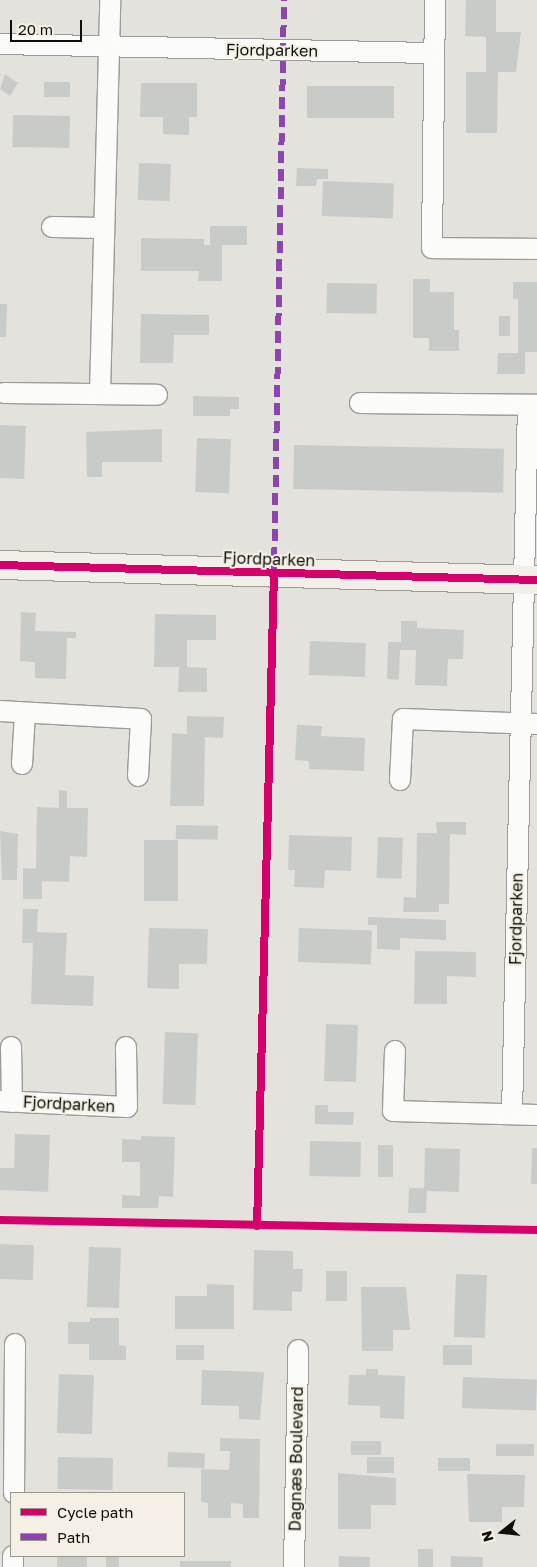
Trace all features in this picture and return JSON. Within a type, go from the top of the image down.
[{"type":"street","points":[[100,393],[102,228],[110,0]]},
{"type":"street","points":[[435,0],[432,248],[537,249]]},
{"type":"street","name":"Fjordparken","points":[[0,44],[434,53]]},
{"type":"street","points":[[52,227],[102,228]]},
{"type":"street","points":[[4,392],[158,395]]},
{"type":"street","name":"Fjordparken","points":[[360,403],[532,405],[529,723],[512,1114]]},
{"type":"street","name":"Fjordparken","points":[[0,565],[530,580]]},
{"type":"street","points":[[0,712],[141,719],[138,776]]},
{"type":"street","points":[[22,764],[26,713]]},
{"type":"street","points":[[400,780],[403,719],[529,723]]},
{"type":"street","name":"Fjordparken","points":[[11,1047],[6,1101],[127,1107],[126,1047]]},
{"type":"street","points":[[396,1051],[393,1111],[537,1115]]},
{"type":"street","points":[[14,1492],[15,1344]]},
{"type":"street","name":"Dagnæs Boulevard","points":[[294,1567],[298,1350]]},
{"type":"building","points":[[466,0],[496,0],[496,32],[521,32],[516,72],[498,72],[497,133],[466,133],[466,72],[486,72],[486,37],[465,36]]},
{"type":"building","points":[[5,74],[18,83],[10,96],[0,89]]},
{"type":"building","points":[[44,82],[70,82],[70,97],[44,97]]},
{"type":"building","points":[[141,83],[197,83],[197,117],[189,117],[189,135],[163,134],[163,117],[140,117]]},
{"type":"building","points":[[307,86],[394,86],[394,118],[307,118]]},
{"type":"building","points":[[13,115],[70,116],[69,148],[12,147]]},
{"type":"building","points":[[139,163],[171,164],[170,201],[138,200]]},
{"type":"building","points":[[297,168],[328,169],[328,179],[317,179],[316,186],[296,186]]},
{"type":"building","points":[[323,181],[394,183],[393,218],[322,216]]},
{"type":"building","points":[[210,226],[247,226],[247,245],[222,245],[222,281],[198,281],[199,271],[141,271],[141,238],[204,239],[204,245],[210,245]]},
{"type":"building","points":[[413,279],[430,279],[430,292],[454,292],[454,330],[459,330],[459,351],[429,351],[429,338],[413,338]]},
{"type":"building","points":[[513,282],[537,282],[537,352],[525,352],[525,374],[497,374],[498,353],[518,353],[518,299],[513,299]]},
{"type":"building","points":[[327,283],[377,284],[376,314],[326,313]]},
{"type":"building","points":[[0,304],[7,304],[6,337],[0,337]]},
{"type":"building","points":[[141,314],[209,315],[209,335],[174,335],[173,363],[140,363]]},
{"type":"building","points":[[499,316],[510,316],[510,336],[499,336]]},
{"type":"building","points":[[193,396],[239,397],[239,409],[230,409],[230,416],[193,416]]},
{"type":"building","points":[[0,425],[26,426],[24,479],[0,478]]},
{"type":"building","points":[[162,429],[162,462],[102,462],[102,477],[87,477],[86,432]]},
{"type":"building","points":[[197,438],[231,439],[229,493],[195,492]]},
{"type":"building","points":[[294,445],[504,449],[503,493],[293,489]]},
{"type":"building","points":[[21,612],[36,613],[35,631],[76,632],[76,638],[67,638],[66,679],[35,678],[35,662],[20,661]]},
{"type":"building","points":[[155,614],[216,615],[216,640],[187,640],[187,667],[207,668],[207,692],[178,692],[179,667],[154,667]]},
{"type":"building","points":[[401,621],[417,621],[417,628],[464,630],[463,659],[448,659],[447,686],[415,685],[416,650],[400,650],[399,680],[387,679],[388,642],[401,642]]},
{"type":"building","points":[[310,641],[366,643],[365,677],[309,675]]},
{"type":"building","points":[[187,716],[224,717],[223,738],[205,737],[204,806],[170,806],[172,733],[187,734]]},
{"type":"building","points":[[297,725],[322,726],[321,736],[365,738],[364,771],[309,769],[309,761],[295,760]]},
{"type":"building","points":[[59,790],[67,791],[67,808],[88,808],[87,857],[70,856],[69,882],[42,881],[42,899],[23,899],[23,868],[36,869],[37,807],[59,808]]},
{"type":"building","points":[[436,822],[466,822],[466,835],[450,834],[449,904],[439,904],[439,912],[403,912],[404,897],[416,898],[417,833],[437,833]]},
{"type":"building","points":[[176,825],[218,826],[218,840],[176,839]]},
{"type":"building","points":[[0,831],[18,834],[17,880],[2,880]]},
{"type":"building","points":[[289,835],[352,837],[351,871],[325,870],[324,888],[294,887],[295,870],[288,870]]},
{"type":"building","points":[[378,837],[403,838],[402,879],[377,878]]},
{"type":"building","points":[[144,840],[178,840],[178,901],[144,901]]},
{"type":"building","points":[[23,909],[38,909],[37,932],[67,933],[65,975],[94,976],[93,1006],[31,1004],[33,943],[22,943]]},
{"type":"building","points":[[368,917],[446,920],[446,940],[400,938],[400,950],[377,949],[377,925],[368,925]]},
{"type":"building","points":[[149,928],[208,929],[207,964],[179,964],[179,989],[147,988]]},
{"type":"building","points":[[299,928],[372,931],[371,965],[298,962]]},
{"type":"building","points":[[415,951],[476,952],[476,977],[447,976],[447,1004],[414,1004]]},
{"type":"building","points":[[326,1024],[358,1025],[356,1082],[324,1081]]},
{"type":"building","points":[[165,1032],[198,1033],[195,1105],[162,1104]]},
{"type":"building","points":[[315,1105],[328,1105],[328,1112],[354,1112],[353,1125],[315,1124]]},
{"type":"building","points":[[15,1134],[50,1135],[48,1192],[0,1190],[0,1168],[14,1168]]},
{"type":"building","points":[[141,1136],[175,1137],[173,1197],[159,1196],[158,1208],[122,1208],[122,1195],[140,1196],[140,1162],[122,1162],[122,1139],[141,1140]]},
{"type":"building","points":[[310,1141],[361,1142],[360,1177],[309,1176]]},
{"type":"building","points":[[378,1145],[393,1145],[393,1177],[378,1177]]},
{"type":"building","points":[[425,1148],[460,1149],[459,1192],[427,1191],[426,1213],[408,1213],[409,1188],[424,1188]]},
{"type":"building","points":[[532,1148],[537,1148],[537,1184],[531,1184]]},
{"type":"building","points":[[0,1244],[34,1245],[33,1280],[0,1279]]},
{"type":"building","points":[[89,1247],[121,1248],[119,1308],[87,1307]]},
{"type":"building","points":[[254,1250],[293,1251],[293,1269],[303,1269],[302,1292],[292,1291],[292,1311],[253,1310]]},
{"type":"building","points":[[326,1271],[347,1271],[347,1301],[326,1301]]},
{"type":"building","points":[[456,1274],[487,1275],[485,1338],[454,1337]]},
{"type":"building","points":[[207,1284],[234,1285],[234,1329],[175,1329],[175,1296],[207,1296]]},
{"type":"building","points":[[361,1287],[406,1287],[410,1330],[393,1330],[393,1351],[362,1351]]},
{"type":"building","points":[[90,1318],[119,1318],[119,1345],[126,1346],[126,1360],[89,1360],[89,1344],[68,1344],[68,1322],[90,1322]]},
{"type":"building","points":[[176,1345],[204,1345],[204,1360],[176,1360]]},
{"type":"building","points":[[443,1345],[472,1345],[472,1365],[443,1365]]},
{"type":"building","points":[[366,1369],[378,1369],[378,1375],[405,1376],[404,1419],[380,1418],[380,1406],[348,1405],[349,1375],[366,1375]]},
{"type":"building","points":[[202,1370],[264,1372],[260,1420],[239,1419],[239,1406],[201,1405]]},
{"type":"building","points":[[59,1374],[94,1375],[92,1434],[57,1433]]},
{"type":"building","points":[[463,1377],[537,1380],[536,1411],[462,1408]]},
{"type":"building","points":[[220,1438],[260,1439],[259,1518],[243,1518],[243,1504],[231,1503],[231,1518],[208,1518],[208,1503],[201,1502],[201,1469],[229,1470],[230,1451],[220,1451]]},
{"type":"building","points":[[351,1441],[381,1441],[381,1455],[351,1455]]},
{"type":"building","points":[[496,1444],[534,1444],[534,1456],[496,1456]]},
{"type":"building","points":[[168,1452],[205,1453],[204,1468],[167,1467]]},
{"type":"building","points":[[58,1457],[113,1458],[112,1490],[57,1489]]},
{"type":"building","points":[[367,1457],[394,1457],[394,1473],[367,1473]]},
{"type":"building","points":[[438,1458],[470,1458],[470,1471],[438,1471]]},
{"type":"building","points":[[338,1473],[396,1478],[396,1505],[371,1505],[371,1529],[338,1529]]},
{"type":"building","points":[[467,1474],[525,1475],[524,1507],[502,1507],[502,1522],[469,1522]]},
{"type":"building","points":[[418,1549],[433,1549],[433,1567],[418,1567]]},
{"type":"building","points":[[339,1556],[370,1557],[370,1567],[339,1567]]},
{"type":"building","points":[[451,1556],[483,1557],[483,1567],[451,1567]]},
{"type":"building","points":[[57,1557],[87,1557],[87,1567],[57,1567]]},
{"type":"building","points":[[106,1557],[119,1557],[119,1567],[106,1567]]},
{"type":"building","points":[[180,1561],[231,1561],[231,1567],[180,1567]]},
{"type":"marked path","points":[[274,577],[284,0]]},
{"type":"cycle path","points":[[0,565],[537,580]]},
{"type":"cycle path","points":[[257,1226],[274,573]]},
{"type":"cycle path","points":[[0,1220],[537,1230]]}]
